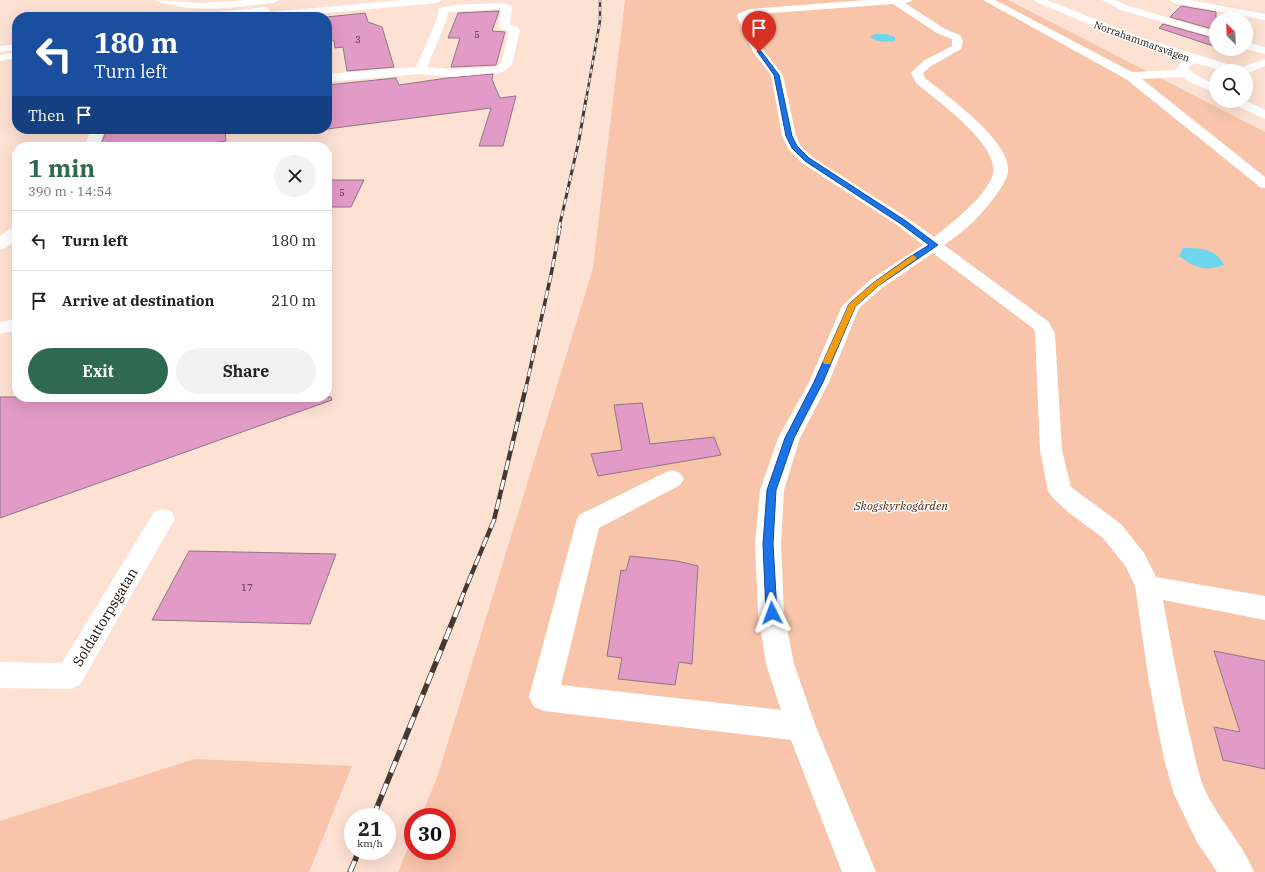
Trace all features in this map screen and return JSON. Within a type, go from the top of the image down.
[{"type":"main road","points":[[162,0],[196,5],[274,0]]},
{"type":"main road","points":[[252,12],[380,0]]},
{"type":"main road","points":[[305,12],[437,0]]},
{"type":"main road","points":[[859,872],[801,727],[780,664],[772,613],[768,544],[772,490],[789,438],[818,382],[851,306],[876,284],[911,259],[934,245],[964,222],[996,185],[1001,172],[999,158],[991,144],[977,128],[920,80],[917,73],[925,64],[948,54],[957,47],[958,42],[956,37],[941,31],[901,0],[750,12],[742,16],[759,52],[777,75],[789,136],[794,147],[807,160],[903,222],[934,245],[1042,326],[1045,334],[1051,450],[1060,491],[1076,505],[1112,531],[1135,560],[1148,586],[1163,682],[1180,759],[1190,794],[1209,830],[1237,872]]},
{"type":"main road","points":[[988,0],[1130,76],[1265,184]]},
{"type":"main road","name":"Norrahammarsvägen","points":[[1039,0],[1079,17],[1194,59]]},
{"type":"main road","points":[[1107,0],[1125,8],[1209,33]]},
{"type":"main road","points":[[1174,0],[1265,17]]},
{"type":"main road","points":[[1125,8],[1147,5]]},
{"type":"main road","points":[[332,77],[395,71],[420,70],[452,73],[499,70],[506,64],[515,30],[504,26],[508,8],[502,6],[452,8],[443,10],[442,19],[420,70]]},
{"type":"main road","points":[[0,43],[12,41]]},
{"type":"main road","points":[[1253,47],[1265,51]]},
{"type":"main road","points":[[0,49],[12,48]]},
{"type":"main road","points":[[0,58],[12,55]]},
{"type":"main road","points":[[1194,59],[1212,64]]},
{"type":"main road","name":"Norrahammarsvägen","points":[[1194,59],[1185,64],[1182,70],[1192,78],[1209,86]]},
{"type":"main road","points":[[1253,68],[1265,62]]},
{"type":"main road","points":[[1130,76],[1186,73]]},
{"type":"main road","points":[[1253,75],[1259,77]]},
{"type":"main road","points":[[1251,108],[1265,115]]},
{"type":"main road","points":[[0,328],[12,325]]},
{"type":"main road","points":[[672,479],[588,522],[544,697],[801,727]]},
{"type":"main road","name":"Soldattorpsgatan","points":[[0,675],[70,676],[163,519]]},
{"type":"main road","points":[[1148,586],[1265,608]]},
{"type":"green space","name":"Skogskyrkogården","points":[[625,0],[1008,0],[1209,103],[1209,108],[1218,108],[1265,132],[1265,872],[398,872],[404,858],[404,860],[456,860],[456,808],[425,808],[438,775],[593,268]]},
{"type":"green space","points":[[195,759],[352,766],[309,872],[0,872],[0,821]]},
{"type":"water","points":[[875,34],[886,34],[895,37],[895,41],[885,42],[870,37]]},
{"type":"water","points":[[1183,248],[1196,248],[1212,252],[1224,265],[1211,268],[1200,268],[1195,266],[1179,256]]},
{"type":"building","points":[[1181,6],[1216,12],[1209,12],[1209,28],[1170,17]]},
{"type":"building","points":[[499,11],[492,31],[505,32],[496,65],[451,67],[460,38],[448,38],[458,13]]},
{"type":"building","points":[[365,13],[368,22],[382,27],[394,67],[347,71],[343,47],[335,48],[334,41],[332,40],[332,16]]},
{"type":"building","points":[[1163,24],[1209,37],[1209,45],[1159,28]]},
{"type":"building","points":[[493,74],[492,80],[500,98],[516,96],[503,146],[479,146],[491,108],[332,128],[332,84],[396,78],[399,85],[447,78]]},
{"type":"building","points":[[105,134],[225,134],[226,141],[218,142],[102,142]]},
{"type":"building","points":[[332,180],[364,180],[351,207],[332,207]]},
{"type":"building","points":[[0,397],[12,397],[12,402],[326,402],[0,518]]},
{"type":"building","points":[[642,403],[650,444],[714,437],[721,455],[598,476],[591,454],[622,450],[614,405]]},
{"type":"building","points":[[189,551],[336,554],[310,624],[152,620]]},
{"type":"building","points":[[630,556],[677,561],[698,566],[692,664],[679,662],[675,685],[618,679],[622,658],[607,656],[621,570],[626,571]]},
{"type":"building","points":[[1214,651],[1265,661],[1265,769],[1223,760],[1214,727],[1240,732]]},
{"type":"railway","points":[[586,100],[600,21],[600,0]]},
{"type":"railway","points":[[559,228],[579,140],[586,99]]},
{"type":"railway","points":[[525,392],[560,227]]},
{"type":"railway","points":[[460,602],[494,520],[525,391]]},
{"type":"railway","points":[[377,808],[461,601]]},
{"type":"railway","points":[[350,872],[355,860]]},
{"type":"slow traffic","points":[[827,362],[851,306],[876,284],[913,258]]},
{"type":"route","points":[[759,52],[777,75],[789,136],[794,147],[807,160],[903,222],[934,245],[911,259],[876,284],[851,306],[818,382],[789,438],[772,490],[768,544],[772,613]]}]
